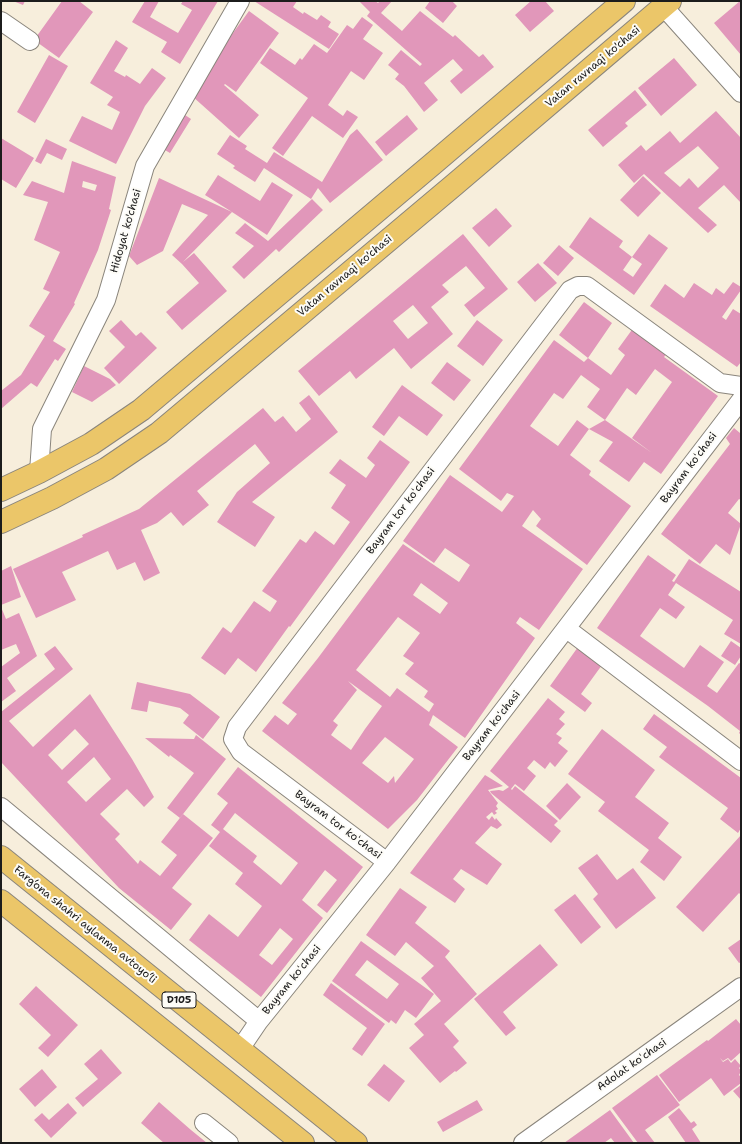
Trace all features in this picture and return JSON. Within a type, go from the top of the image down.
[{"type":"main road","points":[[1,490],[39,472],[91,444],[141,410],[424,172],[624,1]]},
{"type":"main road","name":"Vatan ravnaqi ko'chasi","points":[[1,522],[52,498],[106,469],[159,433],[667,4]]},
{"type":"main road","name":"Farg‘ona shahri aylanma avtoyo‘li","points":[[1,857],[356,1143]]},
{"type":"main road","points":[[1,901],[303,1143]]},
{"type":"street","name":"Hidoyat ko'chasi","points":[[39,472],[42,429],[106,300],[144,166],[240,1]]},
{"type":"street","points":[[667,4],[741,93]]},
{"type":"street","points":[[1,20],[30,40]]},
{"type":"street","name":"Bayram tor koʻchasi","points":[[387,862],[241,752],[233,739],[237,727],[570,290],[578,286],[587,286],[720,383],[741,386]]},
{"type":"street","name":"Bayram koʻchasi","points":[[240,1049],[259,1021],[387,862],[567,629],[741,400]]},
{"type":"street","points":[[567,629],[741,761]]},
{"type":"street","points":[[1,807],[259,1021]]},
{"type":"street","name":"Adolat koʻchasi","points":[[523,1143],[741,987]]},
{"type":"street","points":[[204,1123],[229,1143]]},
{"type":"building","points":[[13,1],[25,1],[23,5]]},
{"type":"building","points":[[62,1],[79,1],[93,12],[59,58],[34,40]]},
{"type":"building","points":[[145,1],[159,1],[150,17],[178,33],[192,10],[181,4],[183,1],[218,1],[180,64],[161,52],[167,42],[132,22]]},
{"type":"building","points":[[254,1],[297,1],[293,7],[303,14],[304,12],[317,20],[321,15],[331,22],[328,27],[339,34],[329,49]]},
{"type":"building","points":[[359,1],[375,1],[378,3],[380,1],[392,1],[381,13],[402,31],[420,11],[453,37],[455,35],[479,57],[483,54],[494,67],[461,94],[450,81],[463,70],[453,59],[424,83],[438,100],[424,112],[404,86],[395,79],[399,74],[388,65],[401,50],[420,66],[422,64],[367,16],[370,12]]},
{"type":"building","points":[[430,1],[452,1],[457,6],[443,23],[425,8]]},
{"type":"building","points":[[531,1],[545,1],[554,11],[530,32],[515,15]]},
{"type":"building","points":[[741,1],[741,55],[714,23]]},
{"type":"building","points":[[249,11],[279,33],[236,92],[225,84],[224,85],[259,115],[239,138],[192,96],[209,73],[206,70]]},
{"type":"building","points":[[362,17],[373,25],[363,39],[383,53],[364,80],[351,71],[328,105],[343,116],[347,110],[358,117],[343,138],[312,116],[283,156],[272,148],[308,98],[260,63],[270,48],[295,65],[300,58],[302,60],[314,44],[327,53],[347,25],[353,29]]},
{"type":"building","points":[[116,40],[128,48],[114,71],[125,77],[126,75],[140,84],[152,68],[166,78],[145,106],[116,164],[69,141],[82,116],[112,130],[120,112],[107,105],[113,97],[90,83]]},
{"type":"building","points":[[49,55],[68,66],[35,123],[17,112]]},
{"type":"building","points":[[674,58],[697,85],[661,116],[638,88]]},
{"type":"building","points":[[635,90],[647,105],[625,123],[628,126],[603,147],[588,130]]},
{"type":"building","points":[[179,111],[191,119],[170,153],[158,146]]},
{"type":"building","points":[[716,111],[741,138],[741,203],[724,185],[698,208],[717,225],[708,233],[644,174],[634,183],[618,165],[641,145],[646,151],[670,131],[680,143]],"holes":[[[698,146],[719,168],[698,188],[689,178],[680,187],[664,173]]]},
{"type":"building","points":[[407,115],[418,129],[386,156],[375,142]]},
{"type":"building","points":[[357,129],[383,160],[330,203],[318,188],[311,199],[264,168],[255,182],[233,168],[235,166],[217,154],[230,135],[247,146],[245,149],[267,163],[274,152],[322,182],[350,135]]},
{"type":"building","points":[[1,138],[34,158],[16,188],[1,179]]},
{"type":"building","points":[[46,139],[67,149],[62,160],[47,153],[41,164],[35,161]]},
{"type":"building","points":[[72,161],[116,177],[109,209],[111,210],[98,250],[74,303],[75,304],[53,341],[66,349],[58,361],[55,359],[37,387],[31,383],[1,409],[1,391],[21,375],[45,336],[29,326],[50,292],[43,289],[60,252],[34,240],[48,202],[23,195],[32,181],[64,193]],"holes":[[[83,181],[97,185],[95,191],[82,187]]]},
{"type":"building","points":[[218,175],[260,201],[272,182],[293,195],[267,235],[205,195]]},
{"type":"building","points":[[643,176],[661,193],[638,217],[620,200]]},
{"type":"building","points":[[159,178],[232,212],[183,262],[194,253],[227,291],[182,330],[166,312],[199,283],[172,255],[208,215],[182,204],[163,251],[137,265],[129,256]]},
{"type":"building","points":[[312,199],[323,210],[279,252],[276,249],[244,279],[232,267],[254,246],[235,233],[245,223],[268,241]]},
{"type":"building","points":[[496,208],[512,226],[489,247],[472,228]]},
{"type":"building","points":[[590,217],[623,241],[619,247],[632,257],[649,234],[668,248],[634,295],[569,247]],"holes":[[[632,257],[642,264],[633,277],[623,270]]]},
{"type":"building","points":[[463,234],[508,289],[474,317],[464,305],[485,288],[466,266],[442,285],[449,292],[431,307],[453,334],[411,369],[394,348],[356,379],[350,371],[319,396],[298,371]],"holes":[[[413,305],[428,323],[408,339],[393,321]]]},
{"type":"building","points":[[559,245],[574,258],[558,276],[543,263]]},
{"type":"building","points":[[538,263],[557,283],[535,302],[517,282]]},
{"type":"building","points":[[733,282],[741,287],[741,290],[722,317],[726,320],[733,309],[741,314],[741,362],[737,367],[650,306],[665,284],[684,298],[694,283],[712,295],[716,288],[724,294]]},
{"type":"building","points":[[584,302],[612,323],[588,358],[559,335]]},
{"type":"building","points":[[121,320],[136,336],[141,332],[157,348],[119,384],[104,368],[125,347],[109,331]]},
{"type":"building","points":[[477,320],[503,340],[483,366],[457,346]]},
{"type":"building","points":[[634,327],[668,352],[664,357],[718,396],[661,474],[644,462],[629,482],[599,461],[613,442],[589,429],[570,455],[591,471],[589,475],[631,506],[587,565],[536,526],[541,519],[533,510],[522,526],[583,569],[539,630],[520,617],[516,623],[535,638],[465,738],[433,715],[429,725],[458,747],[417,800],[388,829],[262,731],[275,715],[288,725],[297,714],[282,703],[318,658],[403,544],[459,582],[470,565],[445,548],[434,563],[403,541],[450,475],[502,512],[514,496],[507,493],[501,501],[459,469],[554,340],[584,362],[588,358],[611,375],[625,355],[618,349]],"holes":[[[655,369],[672,382],[632,438],[652,453],[605,420],[627,388],[636,395]],[[581,375],[600,389],[587,407],[605,420],[589,429],[577,420],[558,446],[530,426],[554,393],[563,399]],[[421,583],[448,603],[440,614],[413,595]],[[398,617],[420,633],[403,656],[414,663],[405,674],[428,691],[424,697],[434,704],[429,712],[397,688],[390,697],[356,670]],[[348,681],[382,706],[351,750],[331,735],[338,725],[333,721],[357,690]],[[385,737],[414,759],[395,783],[394,776],[388,783],[362,763]]]},
{"type":"building","points":[[447,362],[471,380],[454,401],[431,383]]},
{"type":"building","points":[[84,366],[110,379],[116,385],[92,402],[72,392]]},
{"type":"building","points":[[402,385],[443,415],[427,436],[399,416],[384,436],[372,427]]},
{"type":"building","points":[[309,395],[338,432],[252,502],[275,517],[255,547],[217,522],[237,492],[270,463],[255,444],[197,491],[209,505],[183,526],[171,512],[157,523],[141,530],[160,573],[144,581],[135,562],[117,570],[108,551],[62,572],[76,600],[36,618],[13,569],[83,537],[82,535],[139,509],[263,408],[275,422],[283,416],[296,432],[311,419],[299,403]]},
{"type":"building","points":[[734,428],[740,433],[741,432],[741,500],[739,499],[728,513],[741,524],[730,555],[716,544],[700,564],[661,534],[730,444],[726,438]]},
{"type":"building","points":[[380,440],[410,462],[256,672],[238,658],[225,675],[201,658],[223,627],[231,633],[254,601],[270,612],[277,601],[262,591],[300,539],[306,543],[315,531],[334,545],[350,522],[331,508],[346,485],[329,473],[340,459],[366,478],[375,465],[367,458]]},
{"type":"building","points":[[648,555],[676,575],[672,581],[674,582],[689,559],[741,592],[741,644],[724,634],[733,620],[676,583],[668,595],[685,607],[676,619],[660,608],[640,636],[684,668],[700,645],[724,662],[707,686],[717,693],[739,663],[741,664],[741,735],[739,733],[740,731],[708,706],[597,628]]},
{"type":"building","points":[[11,566],[21,597],[1,605],[1,571]]},
{"type":"building","points":[[1,607],[6,619],[19,613],[37,656],[7,678],[16,691],[1,702],[1,667],[20,653],[16,644],[1,650]]},
{"type":"building","points":[[731,641],[741,648],[741,656],[735,665],[721,656]]},
{"type":"building","points":[[55,646],[73,669],[9,721],[33,747],[90,694],[132,759],[154,797],[144,807],[127,789],[100,814],[120,834],[115,839],[138,864],[140,860],[160,876],[177,855],[161,842],[183,814],[213,838],[172,888],[192,904],[171,930],[119,888],[1,762],[1,712],[55,669],[44,654]],"holes":[[[75,729],[89,744],[62,770],[48,755]],[[94,757],[111,779],[86,802],[67,782]]]},
{"type":"building","points":[[578,647],[602,665],[581,694],[592,703],[585,712],[550,686]]},
{"type":"building","points":[[137,682],[190,694],[220,717],[203,739],[183,723],[189,715],[180,708],[149,701],[147,712],[131,709]]},
{"type":"building","points":[[548,698],[565,712],[559,719],[565,724],[556,734],[562,738],[558,743],[568,751],[555,767],[550,762],[545,769],[534,760],[527,768],[536,776],[524,791],[515,784],[511,789],[512,790],[515,786],[558,821],[554,825],[561,831],[551,843],[490,791],[503,791],[509,787],[490,771]]},
{"type":"building","points":[[654,714],[741,778],[741,828],[738,833],[720,819],[728,808],[659,757],[667,747],[643,729]]},
{"type":"building","points":[[602,729],[655,770],[635,797],[669,823],[658,838],[682,857],[664,881],[640,862],[649,850],[598,811],[605,802],[568,774]]},
{"type":"building","points":[[196,735],[226,759],[180,818],[167,808],[194,773],[170,755],[169,757],[145,738],[194,739]]},
{"type":"building","points":[[238,767],[363,867],[327,913],[317,905],[337,880],[325,870],[302,900],[323,918],[261,997],[189,940],[209,914],[238,937],[262,906],[235,884],[243,873],[209,846],[220,832],[211,825],[228,803],[217,794]],"holes":[[[235,813],[298,863],[281,885],[253,862],[257,856],[223,829]],[[280,928],[293,939],[272,965],[259,955]]]},
{"type":"building","points":[[485,775],[503,786],[488,790],[498,803],[496,806],[498,809],[495,811],[497,813],[494,815],[492,812],[486,817],[489,820],[492,816],[495,820],[496,818],[502,825],[497,829],[491,826],[475,843],[502,864],[487,885],[461,869],[453,879],[465,889],[455,903],[410,873]]},
{"type":"building","points":[[567,783],[581,797],[560,820],[546,806]]},
{"type":"building","points":[[741,835],[741,895],[739,893],[703,932],[676,907]]},
{"type":"building","points":[[597,854],[617,880],[633,868],[656,898],[616,929],[593,899],[598,894],[578,868]]},
{"type":"building","points":[[400,888],[427,907],[415,923],[450,951],[445,957],[477,994],[444,1024],[459,1041],[453,1047],[467,1063],[440,1083],[409,1048],[424,1035],[414,1024],[441,1001],[421,978],[434,966],[406,942],[395,956],[366,935]]},
{"type":"building","points":[[575,894],[601,927],[581,944],[554,910]]},
{"type":"building","points":[[741,939],[741,962],[739,963],[728,948]]},
{"type":"building","points":[[361,941],[434,994],[416,1018],[405,1010],[396,1024],[391,1020],[389,1023],[332,981]],"holes":[[[367,960],[399,984],[387,999],[355,975]]]},
{"type":"building","points":[[540,944],[558,965],[503,1012],[516,1028],[506,1036],[474,999]]},
{"type":"building","points":[[331,983],[385,1024],[362,1056],[352,1049],[367,1028],[323,995]]},
{"type":"building","points":[[36,986],[78,1025],[48,1057],[38,1048],[51,1035],[19,1004]]},
{"type":"building","points":[[736,1019],[741,1025],[741,1052],[731,1061],[728,1058],[723,1061],[720,1058],[723,1062],[728,1059],[731,1063],[735,1059],[741,1066],[739,1068],[741,1071],[739,1075],[741,1077],[741,1083],[724,1096],[711,1078],[679,1102],[659,1075],[707,1040],[708,1041]]},
{"type":"building","points":[[101,1049],[122,1073],[83,1107],[75,1098],[98,1079],[84,1064]]},
{"type":"building","points":[[384,1064],[405,1081],[389,1102],[367,1085]]},
{"type":"building","points":[[42,1069],[57,1087],[35,1107],[19,1089]]},
{"type":"building","points":[[657,1075],[680,1105],[645,1130],[655,1143],[638,1143],[612,1108]]},
{"type":"building","points":[[741,1085],[741,1100],[733,1091]]},
{"type":"building","points":[[477,1100],[483,1110],[443,1132],[437,1122]]},
{"type":"building","points":[[159,1102],[207,1143],[164,1143],[141,1123]]},
{"type":"building","points":[[68,1103],[77,1113],[51,1138],[34,1120],[42,1113],[49,1120]]},
{"type":"building","points":[[679,1108],[691,1123],[694,1121],[697,1125],[692,1129],[701,1143],[686,1143],[668,1117]]},
{"type":"building","points":[[610,1110],[634,1143],[615,1143],[611,1138],[604,1143],[564,1143]]}]
